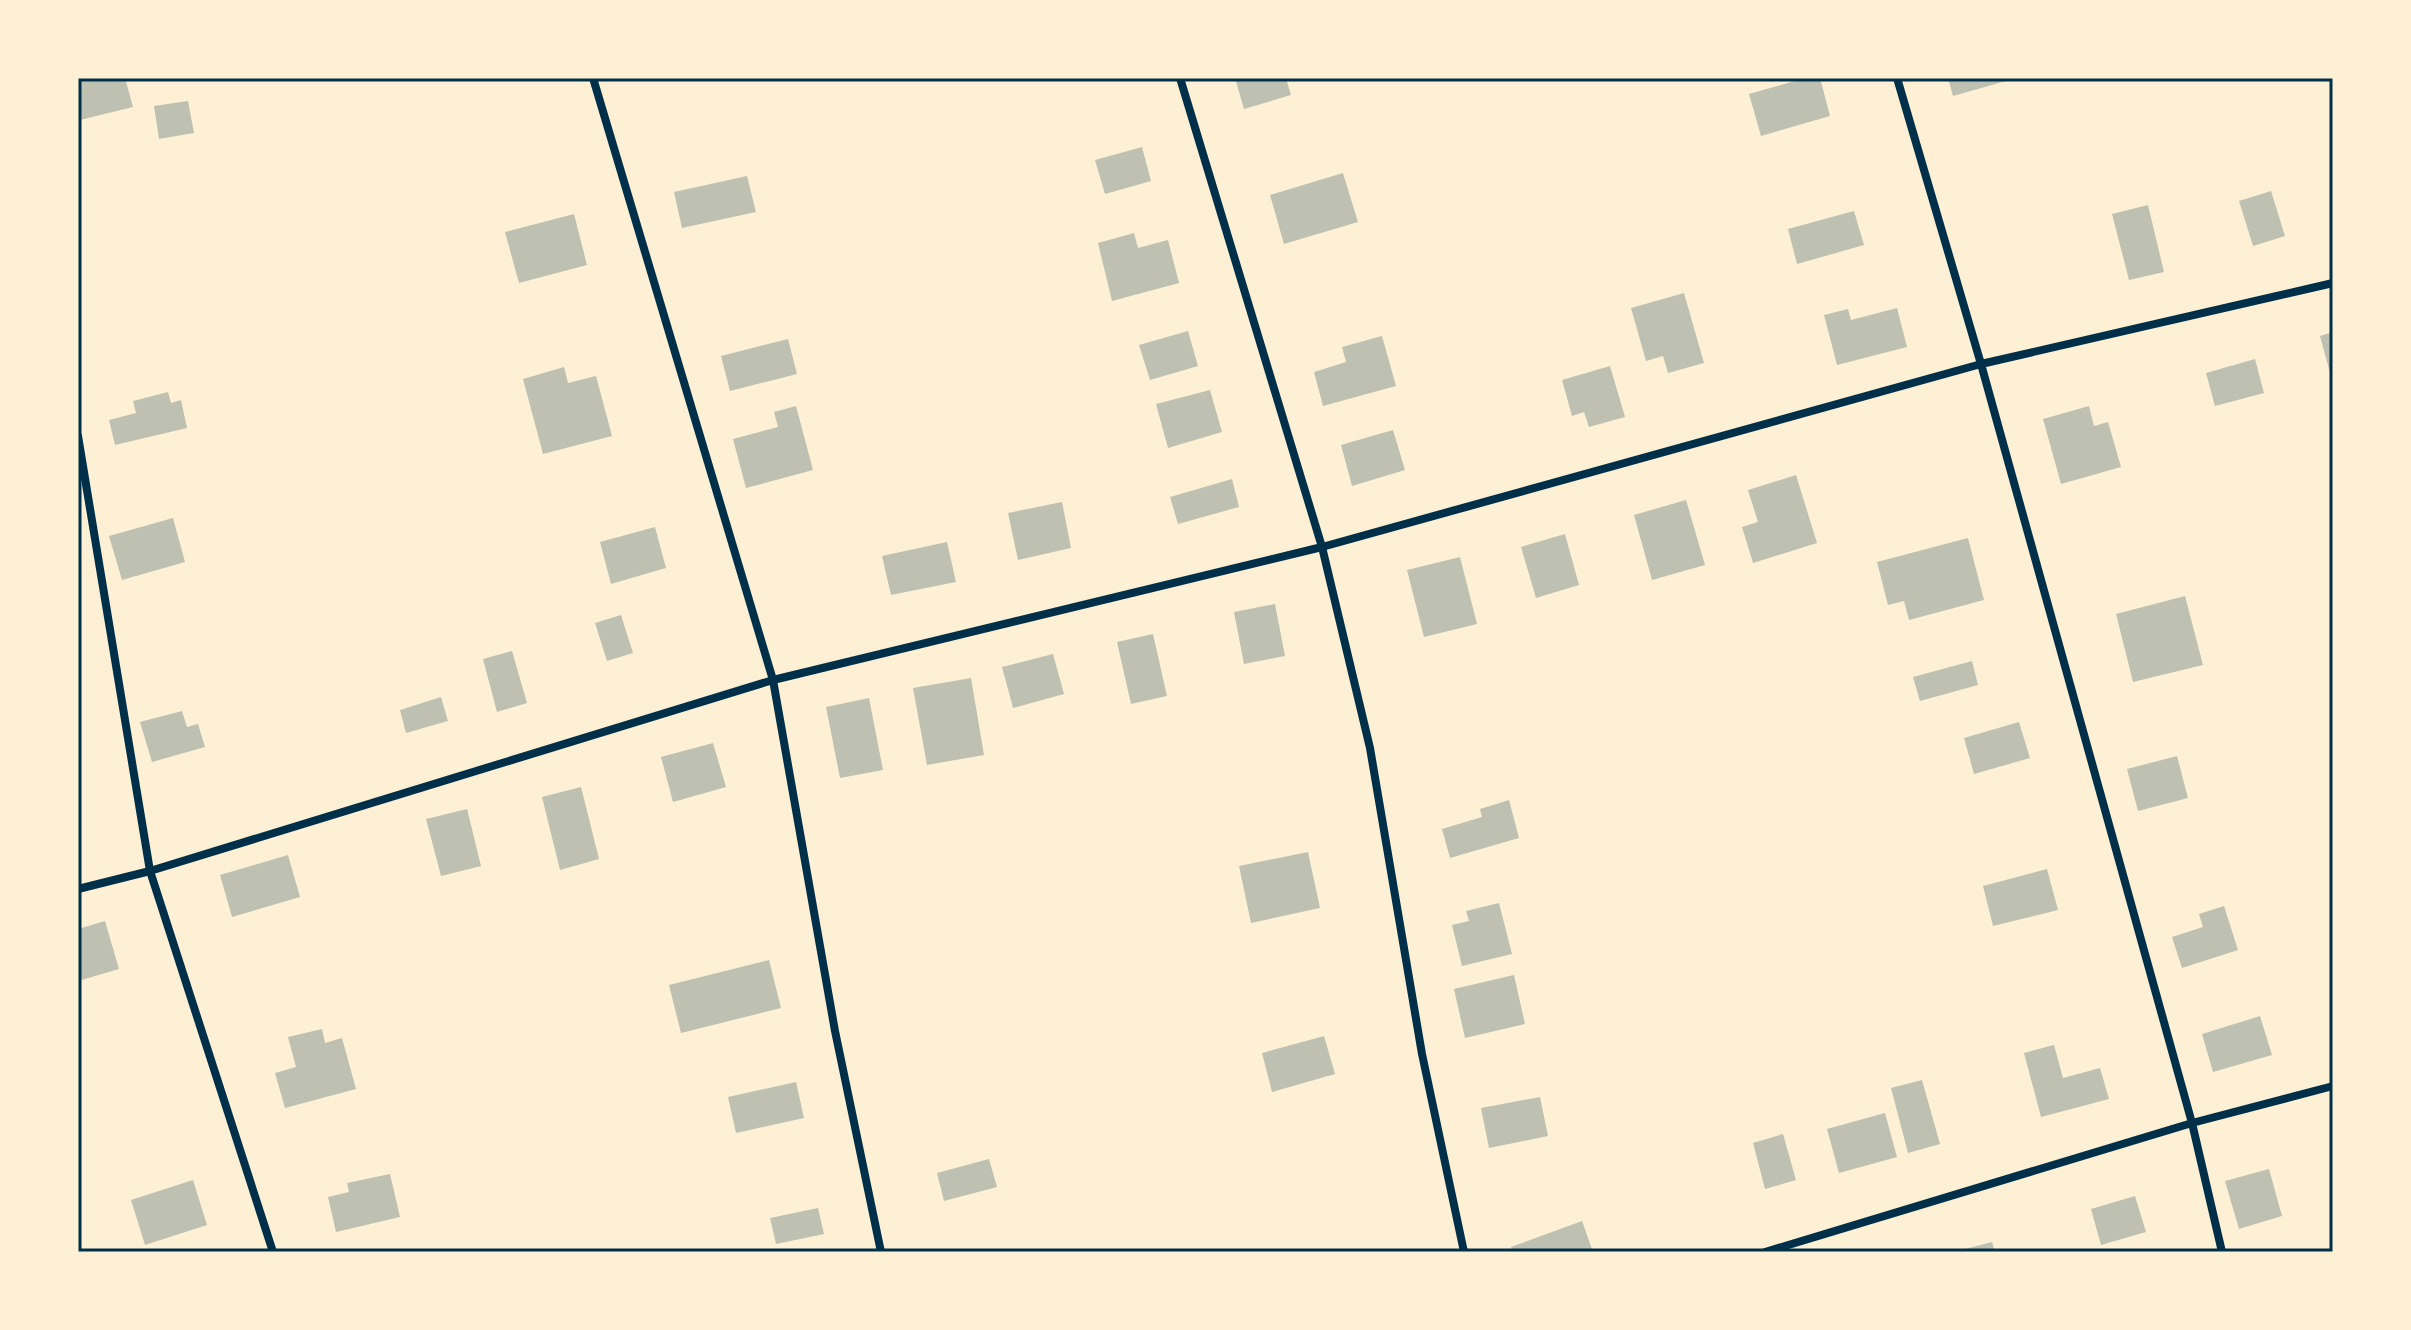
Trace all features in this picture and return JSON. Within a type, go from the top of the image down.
[{"type":"street","points":[[593,78],[773,680],[835,1031],[881,1252]]},
{"type":"street","points":[[1180,78],[1322,547],[1370,748],[1422,1054],[1464,1252]]},
{"type":"street","points":[[1897,78],[1981,364],[2192,1123],[2222,1252]]},
{"type":"street","points":[[78,889],[150,871],[773,680],[1322,547],[1981,364],[2333,283]]},
{"type":"street","points":[[78,436],[150,871],[273,1252]]},
{"type":"street","points":[[1765,1252],[2192,1123],[2333,1086]]},
{"type":"building","points":[[78,78],[125,78],[133,107],[80,120]]},
{"type":"building","points":[[1235,78],[1286,78],[1291,95],[1244,109]]},
{"type":"building","points":[[1806,78],[1820,78],[1830,116],[1761,136],[1749,94]]},
{"type":"building","points":[[1948,78],[2013,78],[2013,79],[1953,96]]},
{"type":"building","points":[[188,101],[194,133],[159,139],[154,106]]},
{"type":"building","points":[[1142,147],[1151,181],[1105,194],[1095,160]]},
{"type":"building","points":[[1343,173],[1358,222],[1284,244],[1270,195]]},
{"type":"building","points":[[747,176],[756,212],[682,228],[674,192]]},
{"type":"building","points":[[2271,191],[2285,236],[2253,246],[2239,201]]},
{"type":"building","points":[[2148,205],[2164,272],[2129,280],[2112,214]]},
{"type":"building","points":[[1854,211],[1864,245],[1797,264],[1788,229]]},
{"type":"building","points":[[574,214],[587,265],[519,283],[505,232]]},
{"type":"building","points":[[1134,233],[1138,248],[1168,240],[1179,283],[1112,301],[1098,243]]},
{"type":"building","points":[[1684,293],[1704,363],[1668,373],[1663,356],[1646,361],[1631,308]]},
{"type":"building","points":[[1897,308],[1907,347],[1837,365],[1824,315],[1848,309],[1851,320]]},
{"type":"building","points":[[1188,331],[1198,366],[1150,380],[1139,345]]},
{"type":"building","points":[[2333,332],[2333,380],[2332,380],[2320,336]]},
{"type":"building","points":[[1382,336],[1396,386],[1323,406],[1314,372],[1346,362],[1342,347]]},
{"type":"building","points":[[788,339],[797,374],[730,391],[721,356]]},
{"type":"building","points":[[2255,359],[2264,393],[2215,406],[2206,373]]},
{"type":"building","points":[[1610,366],[1625,417],[1589,427],[1584,412],[1572,416],[1562,380]]},
{"type":"building","points":[[564,367],[568,383],[596,376],[612,436],[543,454],[523,379]]},
{"type":"building","points":[[1210,390],[1222,432],[1168,448],[1156,404]]},
{"type":"building","points":[[168,392],[171,403],[181,400],[187,428],[115,445],[109,420],[136,413],[133,401]]},
{"type":"building","points":[[796,406],[813,470],[746,488],[733,439],[778,427],[774,412]]},
{"type":"building","points":[[2089,406],[2094,426],[2108,422],[2121,467],[2061,484],[2043,419]]},
{"type":"building","points":[[1393,430],[1405,470],[1352,486],[1341,445]]},
{"type":"building","points":[[1796,475],[1817,543],[1753,563],[1742,527],[1758,522],[1748,490]]},
{"type":"building","points":[[1232,479],[1239,507],[1178,524],[1170,497]]},
{"type":"building","points":[[1686,500],[1705,565],[1652,580],[1634,515]]},
{"type":"building","points":[[1062,502],[1071,548],[1018,560],[1008,513]]},
{"type":"building","points":[[173,518],[185,562],[122,580],[109,536]]},
{"type":"building","points":[[655,527],[666,568],[611,584],[600,542]]},
{"type":"building","points":[[1565,534],[1579,585],[1536,598],[1521,547]]},
{"type":"building","points":[[1968,538],[1984,600],[1909,620],[1904,601],[1888,605],[1877,562]]},
{"type":"building","points":[[947,542],[956,582],[891,595],[882,556]]},
{"type":"building","points":[[1460,557],[1477,624],[1424,637],[1407,570]]},
{"type":"building","points":[[2185,596],[2203,665],[2133,682],[2116,614]]},
{"type":"building","points":[[1275,604],[1285,656],[1244,664],[1234,612]]},
{"type":"building","points":[[621,615],[633,653],[607,661],[595,623]]},
{"type":"building","points":[[1153,634],[1167,696],[1131,704],[1117,642]]},
{"type":"building","points":[[512,651],[527,703],[497,712],[483,659]]},
{"type":"building","points":[[1053,654],[1064,694],[1013,708],[1002,667]]},
{"type":"building","points":[[1972,661],[1978,685],[1920,701],[1913,677]]},
{"type":"building","points":[[971,678],[984,755],[927,765],[913,688]]},
{"type":"building","points":[[441,697],[448,721],[406,733],[400,710]]},
{"type":"building","points":[[869,698],[883,770],[840,778],[826,707]]},
{"type":"building","points":[[182,711],[187,727],[198,724],[205,747],[152,762],[140,722]]},
{"type":"building","points":[[2019,722],[2030,758],[1974,774],[1964,738]]},
{"type":"building","points":[[713,743],[726,787],[673,802],[661,757]]},
{"type":"building","points":[[2177,756],[2188,798],[2138,811],[2127,769]]},
{"type":"building","points":[[581,787],[599,859],[560,870],[542,797]]},
{"type":"building","points":[[1509,800],[1519,838],[1450,858],[1442,829],[1482,817],[1480,809]]},
{"type":"building","points":[[467,809],[481,866],[441,876],[426,819]]},
{"type":"building","points":[[1308,852],[1320,908],[1251,923],[1239,866]]},
{"type":"building","points":[[288,855],[300,897],[232,917],[220,875]]},
{"type":"building","points":[[2047,869],[2058,910],[1993,926],[1983,886]]},
{"type":"building","points":[[1499,903],[1512,954],[1462,966],[1452,925],[1469,921],[1466,911]]},
{"type":"building","points":[[2224,906],[2238,950],[2182,968],[2172,937],[2203,927],[2199,914]]},
{"type":"building","points":[[105,921],[119,969],[78,981],[78,929]]},
{"type":"building","points":[[769,960],[781,1008],[681,1033],[669,985]]},
{"type":"building","points":[[1514,975],[1525,1024],[1465,1038],[1454,989]]},
{"type":"building","points":[[2260,1016],[2272,1055],[2213,1072],[2202,1034]]},
{"type":"building","points":[[322,1029],[325,1043],[342,1038],[356,1089],[285,1108],[275,1073],[296,1067],[288,1037]]},
{"type":"building","points":[[1324,1036],[1335,1074],[1272,1092],[1262,1053]]},
{"type":"building","points":[[2054,1045],[2063,1078],[2100,1068],[2109,1099],[2041,1117],[2024,1053]]},
{"type":"building","points":[[1922,1080],[1940,1144],[1908,1153],[1891,1088]]},
{"type":"building","points":[[796,1082],[804,1118],[736,1133],[728,1097]]},
{"type":"building","points":[[1540,1097],[1548,1136],[1489,1148],[1481,1108]]},
{"type":"building","points":[[1885,1113],[1897,1157],[1839,1173],[1827,1129]]},
{"type":"building","points":[[1783,1134],[1796,1180],[1765,1189],[1753,1143]]},
{"type":"building","points":[[989,1159],[997,1187],[944,1201],[937,1173]]},
{"type":"building","points":[[2269,1169],[2282,1216],[2239,1229],[2225,1181]]},
{"type":"building","points":[[390,1174],[400,1217],[336,1232],[328,1197],[349,1192],[347,1183]]},
{"type":"building","points":[[193,1180],[207,1225],[145,1245],[131,1200]]},
{"type":"building","points":[[2135,1196],[2146,1232],[2101,1245],[2091,1209]]},
{"type":"building","points":[[818,1208],[824,1234],[776,1244],[770,1218]]},
{"type":"building","points":[[1582,1221],[1593,1252],[1512,1252],[1511,1247]]},
{"type":"building","points":[[1992,1242],[1995,1252],[1965,1252],[1965,1249]]}]
